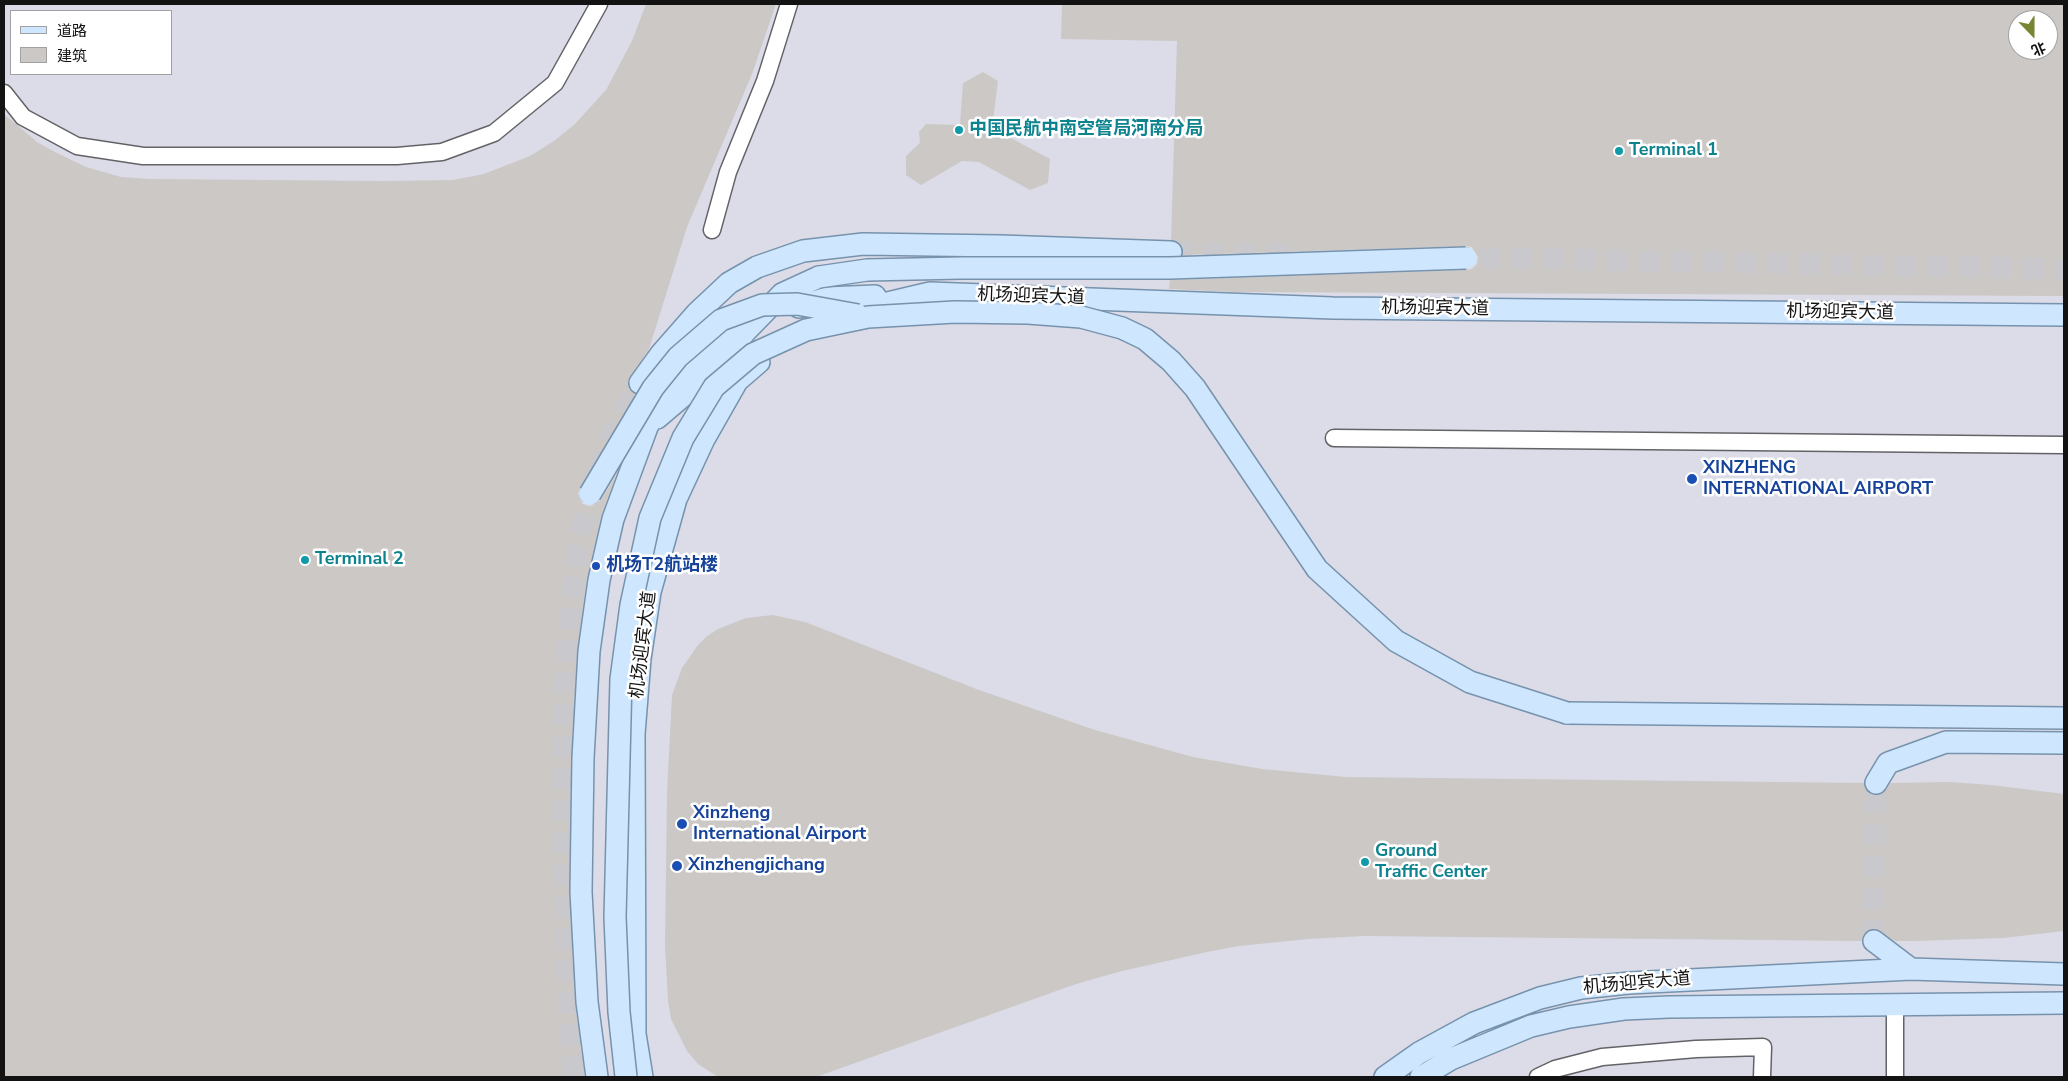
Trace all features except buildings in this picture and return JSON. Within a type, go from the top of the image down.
[{"type":"main road","points":[[640,383],[679,333],[729,283],[757,266],[803,251],[863,244],[1001,246],[1171,252]]},
{"type":"main road","points":[[597,1077],[587,1002],[582,892],[583,758],[589,651],[599,580],[613,519],[647,427],[676,378],[733,326],[782,294],[820,278],[867,270],[1170,268],[1466,258]]},
{"type":"main road","points":[[745,332],[785,311],[827,298],[930,293]]},
{"type":"main road","name":"机场迎宾大道","points":[[642,1077],[634,1034],[634,734],[640,659],[650,592],[676,500],[704,439],[737,381],[781,343],[825,317],[930,293],[1333,308],[2064,315]]},
{"type":"main road","points":[[647,427],[718,366],[745,332],[782,294]]},
{"type":"main road","points":[[590,494],[653,388],[678,357],[722,320],[762,305],[797,304],[868,317]]},
{"type":"main road","points":[[626,1077],[619,1012],[615,917],[621,678],[631,605],[650,518],[683,438],[714,387],[753,354],[806,330],[868,317],[955,312],[1028,313],[1081,317],[1122,328],[1144,339],[1171,360],[1195,388],[1317,569],[1396,642],[1470,682],[1567,712],[2064,718]]},
{"type":"main road","points":[[704,439],[718,366]]},
{"type":"main road","points":[[1876,783],[1888,763],[1946,742],[2064,743]]},
{"type":"main road","points":[[1874,941],[1911,969]]},
{"type":"main road","name":"机场迎宾大道","points":[[1384,1077],[1418,1053],[1474,1023],[1540,998],[1581,988],[1629,983],[1911,969],[2064,974]]},
{"type":"main road","points":[[1421,1077],[1451,1059],[1503,1036],[1532,1026],[1569,1017],[1624,1009],[2064,1002]]},
{"type":"lane","points":[[4,93],[23,116],[77,146],[134,154],[398,156],[442,152],[494,133],[555,83],[599,4]]},
{"type":"lane","points":[[712,230],[728,172],[765,81],[790,4]]},
{"type":"lane","points":[[1334,438],[2064,445]]},
{"type":"lane","points":[[1895,1004],[1895,1077]]},
{"type":"lane","points":[[1538,1077],[1555,1070],[1602,1057],[1696,1049],[1764,1048],[1762,1077]]},
{"type":"shaded area","points":[[4,4],[2064,4],[2064,1077],[4,1077]]},
{"type":"tunnel","points":[[1171,252],[1299,255]]},
{"type":"tunnel","points":[[1447,257],[2064,269]]},
{"type":"tunnel","points":[[574,1077],[568,1007],[564,845],[565,666],[578,543],[590,494],[611,436],[640,383]]},
{"type":"tunnel","points":[[1874,941],[1872,921],[1876,783]]},
{"type":"place","name":"中国民航中南空管局河南分局","points":[[959,130]]},
{"type":"place","name":"Terminal 1","points":[[1619,151]]},
{"type":"place","name":"XINZHENG INTERNATIONAL AIRPORT","points":[[1692,479]]},
{"type":"place","name":"Terminal 2","points":[[305,560]]},
{"type":"place","name":"机场T2航站楼","points":[[596,566]]},
{"type":"place","name":"Xinzheng International Airport","points":[[682,824]]},
{"type":"place","name":"Ground Traffic Center","points":[[1365,862]]},
{"type":"place","name":"Xinzhengjichang","points":[[677,866]]}]
